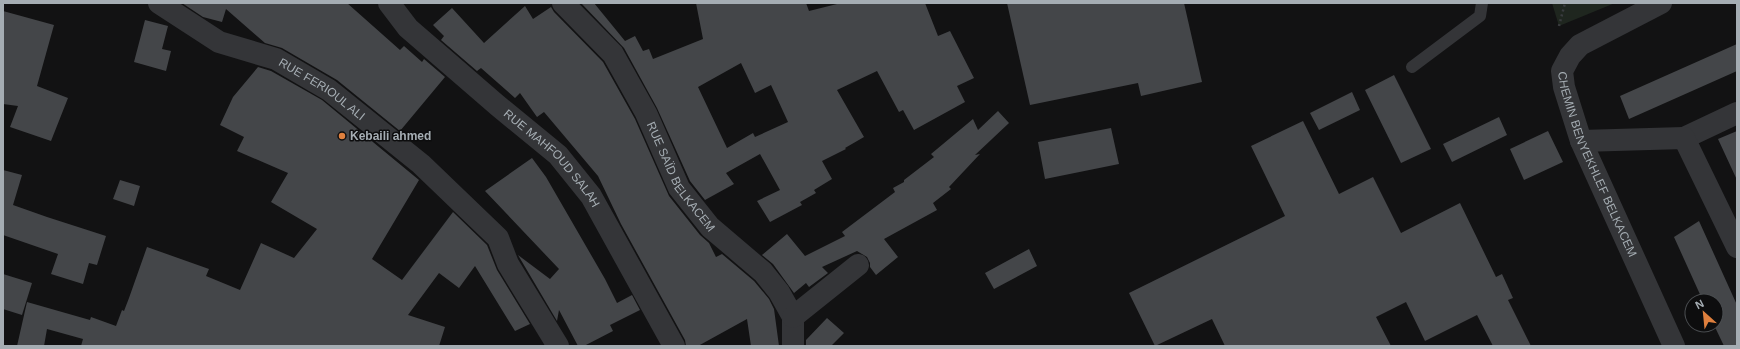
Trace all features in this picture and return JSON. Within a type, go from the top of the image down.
[{"type":"street","name":"RUE FERIOUL ALI","points":[[159,3],[219,42],[276,58],[329,90],[421,164],[498,238],[508,264],[558,346]]},
{"type":"street","name":"RUE MAHFOUD SALAH","points":[[389,3],[408,28],[497,105],[558,155],[591,196],[674,346]]},
{"type":"street","name":"RUE SAÏD BELKACEM","points":[[563,3],[613,54],[646,113],[679,188],[710,227],[763,272],[779,292],[793,317],[793,346]]},
{"type":"street","name":"CHEMIN BENYEKHLEF BELKACEM","points":[[1661,3],[1580,45],[1570,56],[1562,72],[1564,87],[1581,141],[1674,346]]},
{"type":"street","points":[[1581,141],[1684,138],[1737,113]]},
{"type":"street","points":[[1684,138],[1737,247]]},
{"type":"street","points":[[793,317],[858,265]]},
{"type":"lane","points":[[1412,67],[1480,16],[1482,3]]},
{"type":"path","points":[[1559,26],[1565,3]]},
{"type":"shaded area","points":[[1552,3],[1615,3],[1559,26]]},
{"type":"building","points":[[182,3],[347,3],[400,50],[404,46],[422,62],[424,59],[445,77],[400,131],[337,80],[282,48],[265,43],[226,9],[222,22],[203,17]]},
{"type":"building","points":[[581,3],[594,3],[625,41],[635,36],[643,51],[649,49],[653,59],[703,39],[696,3],[806,3],[809,11],[841,3],[925,3],[938,36],[950,31],[974,78],[957,86],[965,102],[914,130],[903,110],[899,112],[877,71],[837,90],[864,137],[845,148],[846,149],[822,161],[832,179],[814,190],[816,193],[800,202],[802,205],[770,222],[757,201],[780,190],[760,154],[726,173],[734,184],[705,200],[690,181],[657,108],[624,48]],"holes":[[[741,63],[755,93],[771,85],[788,122],[755,137],[753,133],[727,148],[698,87]]]},
{"type":"building","points":[[1007,3],[1184,3],[1202,82],[1141,96],[1138,83],[1030,105]]},
{"type":"building","points":[[525,6],[533,19],[551,7],[554,12],[603,62],[635,119],[669,196],[700,235],[709,243],[716,257],[722,254],[754,281],[769,299],[774,309],[779,346],[751,346],[747,319],[698,346],[686,346],[685,340],[621,224],[598,176],[544,112],[537,117],[520,93],[515,98],[481,68],[477,71],[441,40],[444,36],[433,25],[452,8],[484,43]]},
{"type":"building","points":[[3,11],[54,25],[37,86],[68,98],[51,141],[10,127],[18,106],[3,104]]},
{"type":"building","points":[[145,20],[168,26],[162,49],[171,51],[166,71],[134,62]]},
{"type":"building","points":[[1737,44],[1737,71],[1629,119],[1620,96]]},
{"type":"building","points":[[258,67],[271,71],[322,100],[419,180],[372,259],[402,280],[453,212],[487,245],[497,270],[530,324],[515,331],[475,266],[459,288],[439,273],[408,315],[445,327],[439,346],[81,346],[83,339],[47,329],[44,346],[17,346],[27,302],[90,320],[91,317],[116,326],[122,310],[124,311],[147,247],[209,269],[206,276],[240,290],[261,243],[294,258],[317,229],[271,202],[288,173],[237,151],[244,137],[220,125],[233,97]]},
{"type":"building","points":[[1394,75],[1431,149],[1401,163],[1365,90]]},
{"type":"building","points":[[1352,92],[1360,110],[1319,130],[1310,113]]},
{"type":"building","points":[[998,111],[1009,123],[975,155],[980,154],[949,187],[951,189],[933,203],[937,210],[884,239],[898,257],[876,275],[870,267],[867,257],[857,251],[822,267],[828,273],[809,287],[806,283],[794,293],[773,264],[762,255],[787,234],[805,256],[845,236],[842,232],[895,192],[893,188],[904,182],[904,180],[934,157],[931,154],[973,119],[978,130]]},
{"type":"building","points":[[1499,117],[1507,135],[1452,162],[1443,144]]},
{"type":"building","points":[[1303,121],[1339,194],[1373,177],[1401,233],[1460,203],[1496,277],[1502,274],[1513,298],[1508,300],[1531,346],[1493,346],[1477,315],[1425,341],[1406,302],[1376,317],[1391,346],[1225,346],[1212,319],[1155,346],[1129,293],[1285,216],[1251,146]]},
{"type":"building","points":[[1111,128],[1119,164],[1045,179],[1038,142]]},
{"type":"building","points":[[1548,131],[1563,162],[1524,180],[1510,149]]},
{"type":"building","points":[[1737,131],[1737,180],[1718,139]]},
{"type":"building","points":[[532,158],[546,177],[605,279],[617,303],[632,295],[640,310],[610,325],[613,331],[584,346],[578,346],[559,310],[557,321],[518,255],[550,279],[559,269],[485,191]]},
{"type":"building","points":[[3,170],[22,175],[13,205],[106,236],[97,265],[89,263],[83,284],[51,274],[58,254],[3,235]]},
{"type":"building","points":[[120,180],[140,186],[134,206],[113,199]]},
{"type":"building","points":[[1699,221],[1737,305],[1737,346],[1724,346],[1718,333],[1724,333],[1724,293],[1699,293],[1674,237]]},
{"type":"building","points":[[1029,249],[1037,266],[994,289],[985,273]]},
{"type":"building","points":[[3,274],[32,283],[22,315],[3,309]]},
{"type":"building","points":[[827,318],[844,333],[831,346],[806,346],[806,340]]},
{"type":"place","name":"Kebaili ahmed","points":[[342,136]]}]
